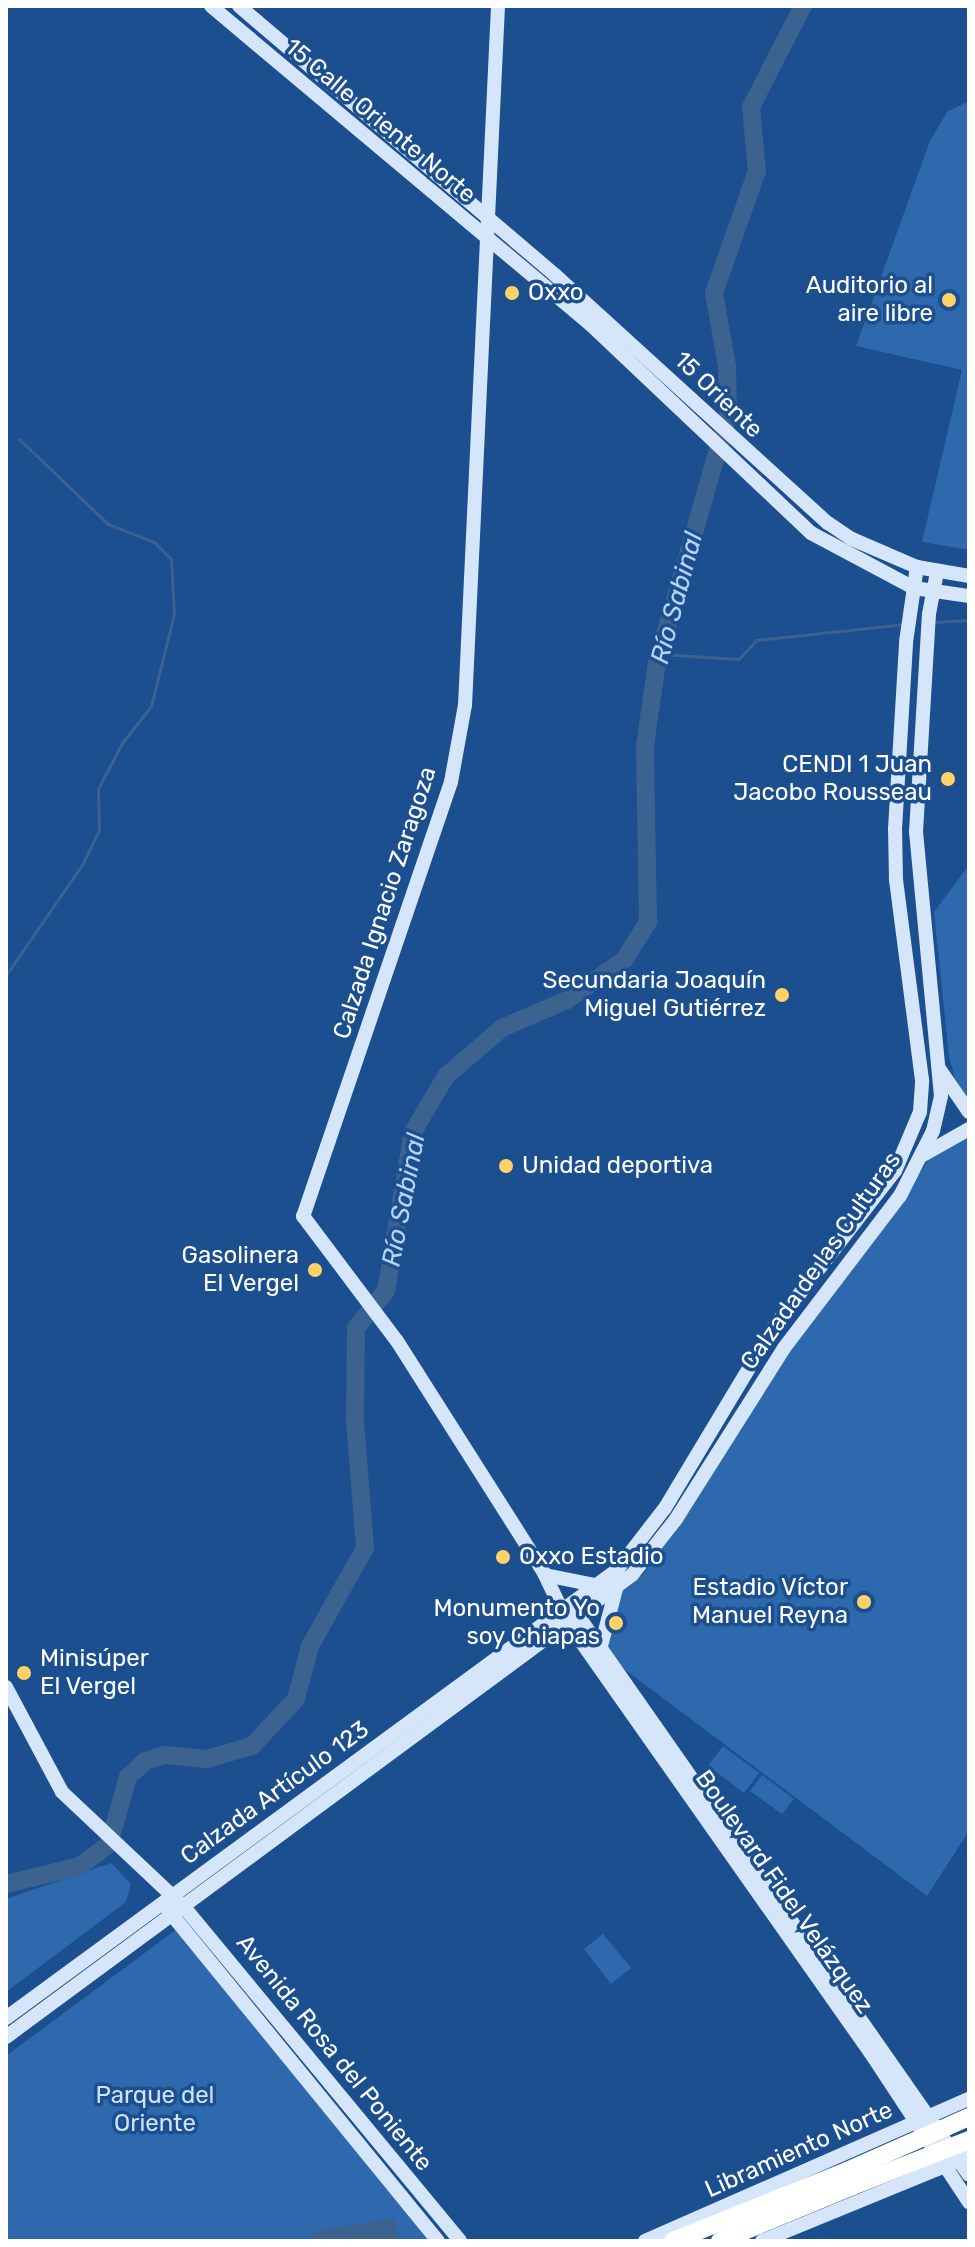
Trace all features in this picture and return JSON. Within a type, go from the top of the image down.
[{"type":"highway","points":[[720,2241],[850,2179],[969,2117]]},
{"type":"highway","points":[[673,2241],[969,2140]]},
{"type":"main road","name":"15 Calle Oriente Norte","points":[[211,6],[435,199],[486,236]]},
{"type":"main road","name":"15 Calle Oriente Norte","points":[[239,6],[487,220]]},
{"type":"main road","name":"Calzada Ignacio Zaragoza","points":[[498,6],[472,604],[457,751],[446,797],[303,1216],[389,1330],[569,1613]]},
{"type":"main road","name":"15 Oriente","points":[[487,220],[708,425],[745,473],[811,533],[914,588],[933,590]]},
{"type":"main road","name":"15 Oriente","points":[[486,236],[708,425],[852,539],[917,567],[937,572]]},
{"type":"main road","name":"Calzada de las Culturas","points":[[569,1613],[594,1585],[617,1570],[665,1508],[773,1328],[895,1171],[920,1112],[922,1080],[896,879],[896,806],[906,642],[917,567]]},
{"type":"main road","name":"Calzada de las Culturas","points":[[569,1613],[617,1586],[651,1556],[784,1348],[877,1228],[922,1155],[937,1116],[939,1069],[918,805],[929,614],[937,572]]},
{"type":"main road","points":[[937,572],[969,576]]},
{"type":"main road","points":[[933,590],[969,596]]},
{"type":"main road","points":[[896,806],[918,805]]},
{"type":"main road","points":[[939,1069],[969,1112]]},
{"type":"main road","points":[[922,1155],[969,1129]]},
{"type":"main road","points":[[549,1581],[594,1585]]},
{"type":"main road","points":[[601,1646],[617,1586]]},
{"type":"main road","name":"Boulevard Fidel Velázquez","points":[[569,1613],[601,1646],[924,2118]]},
{"type":"main road","name":"Boulevard Fidel Velázquez","points":[[569,1613],[924,2118],[969,2175]]},
{"type":"main road","name":"Calzada Artículo 123","points":[[6,2037],[173,1905],[569,1613]]},
{"type":"main road","points":[[6,1687],[62,1792],[173,1905]]},
{"type":"main road","name":"Calzada Artículo 123","points":[[6,2018],[173,1905]]},
{"type":"main road","name":"Avenida Rosa del Poniente","points":[[173,1905],[438,2241]]},
{"type":"main road","name":"Avenida Rosa del Poniente","points":[[173,1905],[460,2241]]},
{"type":"main road","name":"Libramiento Norte","points":[[645,2241],[886,2138],[969,2099]]},
{"type":"main road","points":[[969,2107],[965,2118],[969,2129]]},
{"type":"main road","points":[[886,2138],[899,2139],[911,2151],[913,2165],[903,2180]]},
{"type":"main road","points":[[762,2241],[957,2160]]},
{"type":"main road","name":"Boulevard Fidel Velázquez","points":[[957,2160],[969,2202]]},
{"type":"green space","points":[[969,101],[969,550],[922,542],[962,370],[856,346],[930,141],[947,112]]},
{"type":"green space","points":[[969,865],[969,1105],[959,1094],[949,1056],[934,912]]},
{"type":"green space","points":[[969,1137],[969,1831],[927,1896],[620,1666],[607,1647],[620,1591],[643,1575],[789,1350],[897,1210],[930,1157]]},
{"type":"green space","points":[[723,1746],[759,1773],[744,1793],[708,1766]]},
{"type":"green space","points":[[762,1775],[794,1799],[782,1814],[750,1791]]},
{"type":"green space","points":[[111,1863],[131,1884],[126,1902],[6,1992],[6,1899]]},
{"type":"green space","name":"Parque del Oriente","points":[[177,1929],[432,2241],[6,2241],[6,2056]]},
{"type":"green space","points":[[603,1934],[631,1968],[611,1984],[584,1949]]},
{"type":"shaded area","points":[[395,2218],[398,2241],[315,2241],[314,2231]]},
{"type":"waterway","name":"Río Sabinal","points":[[6,1884],[80,1866],[109,1844],[128,1777],[145,1761],[165,1755],[207,1759],[252,1746],[296,1699],[310,1646],[365,1548],[355,1420],[356,1328],[386,1291],[413,1132],[446,1076],[502,1028],[567,1000],[624,960],[648,922],[645,746],[657,662],[728,414],[727,366],[714,293],[757,171],[751,107],[803,6]]},
{"type":"waterway","points":[[6,975],[82,865],[99,830],[98,789],[122,743],[151,706],[174,614],[171,559],[154,542],[108,524],[19,439]]},
{"type":"waterway","points":[[933,622],[969,620]]},
{"type":"waterway","points":[[659,654],[739,659],[756,640],[905,624]]},
{"type":"place","name":"Oxxo","points":[[512,293]]},
{"type":"place","name":"Auditorio al aire libre","points":[[949,300]]},
{"type":"place","name":"CENDI 1 Juan Jacobo Rousseau","points":[[948,779]]},
{"type":"place","name":"Secundaria Joaquín Miguel Gutiérrez","points":[[782,995]]},
{"type":"place","name":"Unidad deportiva","points":[[506,1166]]},
{"type":"place","name":"Gasolinera El Vergel","points":[[315,1270]]},
{"type":"place","name":"Oxxo Estadio","points":[[503,1557]]},
{"type":"place","name":"Estadio Víctor Manuel Reyna","points":[[864,1602]]},
{"type":"place","name":"Monumento Yo soy Chiapas","points":[[616,1623]]},
{"type":"place","name":"Minisúper El Vergel","points":[[24,1673]]}]
